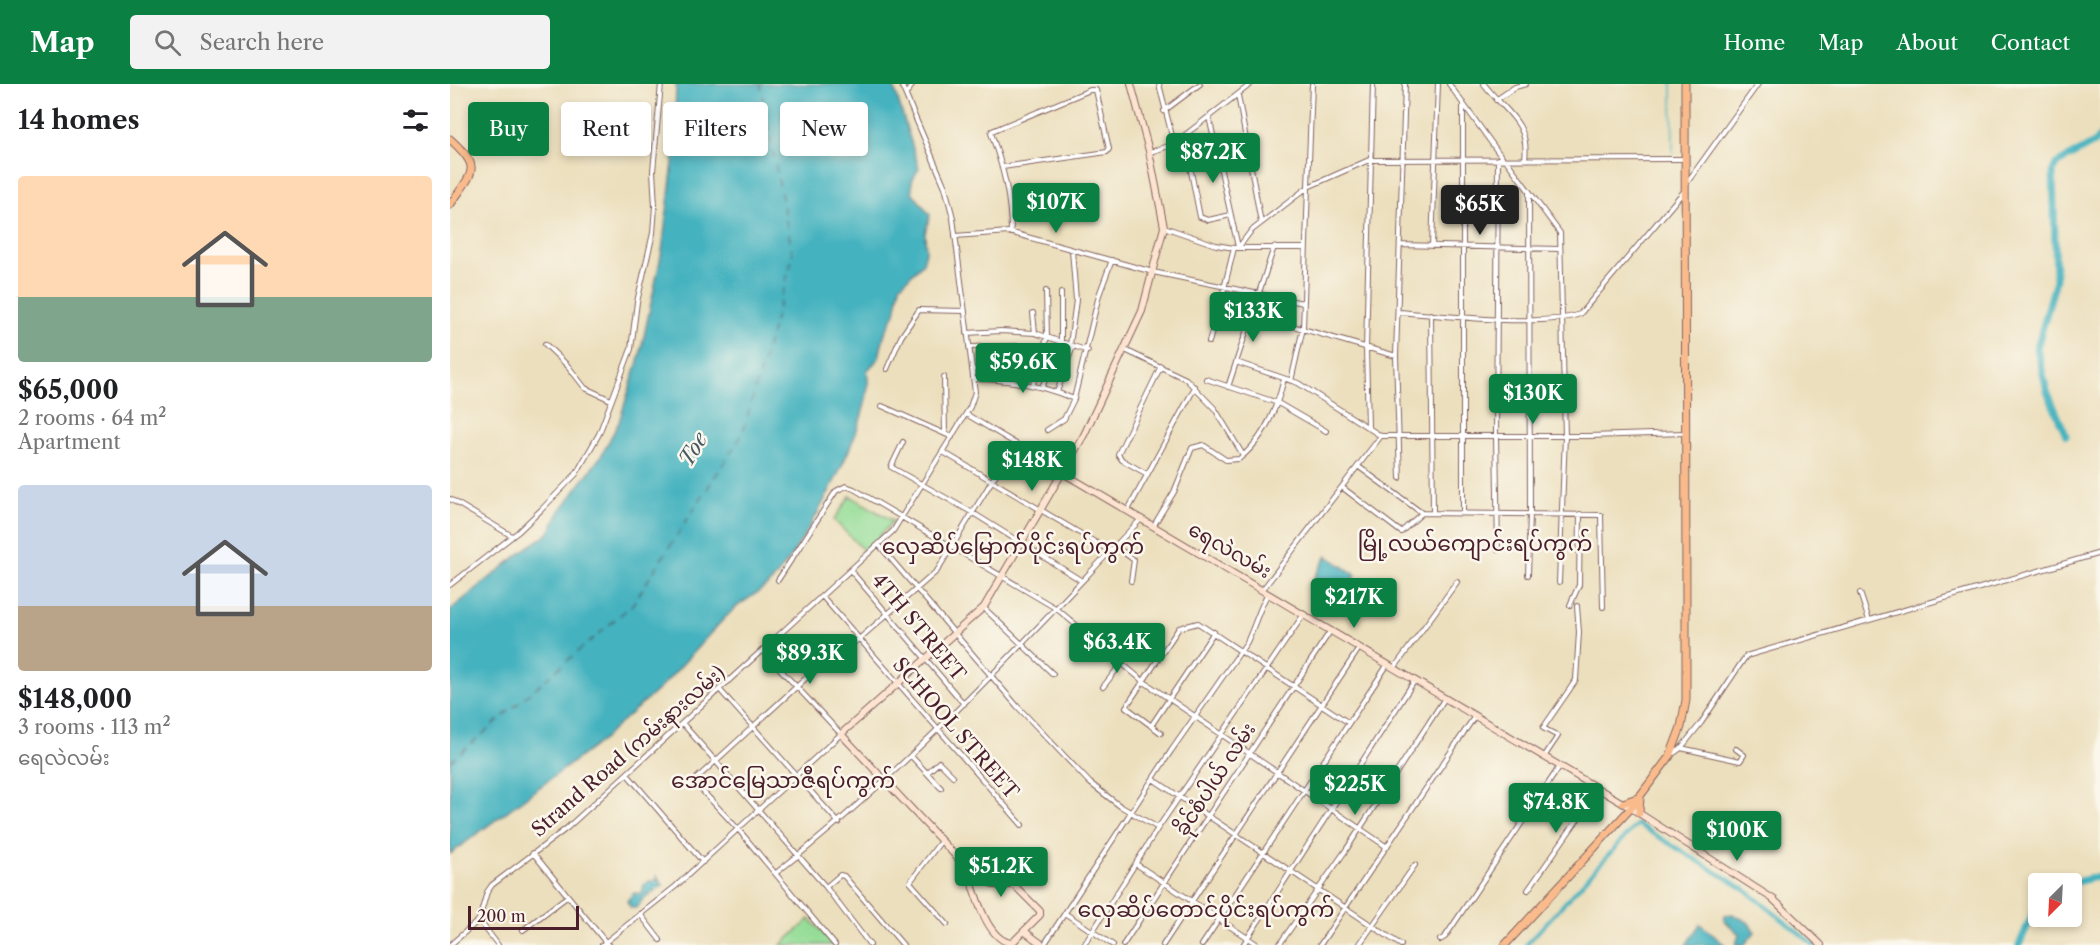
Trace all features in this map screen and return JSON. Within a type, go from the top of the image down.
[{"type":"main road","points":[[968,868],[981,911],[994,930],[1011,944],[1040,915],[1040,911],[1014,885],[994,885],[968,868],[841,734],[984,607],[1063,473],[1142,311],[1164,227],[1150,152],[1131,84]]},
{"type":"main road","points":[[1505,945],[1640,797],[1670,756],[1681,727],[1686,700],[1684,84]]},
{"type":"main road","points":[[450,139],[470,158],[472,166],[470,175],[450,205]]},
{"type":"main road","name":"ရေလဲလမ်း","points":[[1063,473],[1623,803],[1773,899],[1821,945]]},
{"type":"main road","points":[[1623,803],[1640,797]]},
{"type":"main road","points":[[1639,813],[1640,797]]},
{"type":"main road","points":[[1024,932],[1043,945]]},
{"type":"street","points":[[450,585],[512,536],[576,474],[593,447],[631,350],[652,233],[655,206],[653,171],[661,84]]},
{"type":"street","name":"Strand Road (ကမ်းနားလမ်း)","points":[[479,920],[487,892],[492,885],[627,774],[879,545],[902,517],[974,399],[955,236],[945,187],[902,84]]},
{"type":"street","points":[[905,95],[913,84]]},
{"type":"street","points":[[1159,84],[1174,144]]},
{"type":"street","points":[[1164,111],[1200,84]]},
{"type":"street","points":[[1150,152],[1174,144],[1251,84]]},
{"type":"street","points":[[1291,381],[1303,328],[1312,84]]},
{"type":"street","points":[[1368,428],[1366,349],[1373,84]]},
{"type":"street","points":[[1400,478],[1396,356],[1405,84]]},
{"type":"street","points":[[1432,246],[1438,84]]},
{"type":"street","points":[[1449,84],[1502,159],[1560,233],[1565,436],[1559,582]]},
{"type":"street","points":[[1484,84],[1496,100],[1521,124],[1527,144],[1525,159]]},
{"type":"street","points":[[1496,100],[1515,87],[1526,84]]},
{"type":"street","points":[[1398,312],[1529,319],[1562,319],[1580,314],[1685,187],[1758,84]]},
{"type":"street","points":[[1003,167],[1107,152],[1096,90],[1090,90],[993,130],[991,133],[1003,167],[1011,205],[1011,233]]},
{"type":"street","points":[[1238,95],[1261,223]]},
{"type":"street","points":[[1463,104],[1463,513]]},
{"type":"street","points":[[1209,117],[1236,248]]},
{"type":"street","points":[[1184,136],[1200,217],[1208,220],[1231,215]]},
{"type":"street","points":[[1498,550],[1497,248],[1502,159]]},
{"type":"street","points":[[1209,342],[1236,248],[1251,231],[1308,188],[1370,160],[1685,159]]},
{"type":"street","points":[[1528,575],[1530,513],[1529,191]]},
{"type":"street","points":[[1164,227],[1216,245],[1236,248],[1305,248]]},
{"type":"street","points":[[955,236],[1011,233],[1153,272],[1304,303]]},
{"type":"street","points":[[1400,245],[1560,249]]},
{"type":"street","points":[[1228,387],[1274,247]]},
{"type":"street","points":[[1057,392],[1071,346],[1076,300],[1072,250]]},
{"type":"street","points":[[1047,430],[1064,418],[1074,399],[1088,351],[1099,295],[1113,260]]},
{"type":"street","points":[[1033,384],[1047,337],[1046,291]]},
{"type":"street","points":[[1042,387],[1054,365],[1061,342],[1061,293]]},
{"type":"street","points":[[1220,304],[1396,356]]},
{"type":"street","points":[[887,369],[901,337],[919,310],[964,311]]},
{"type":"street","points":[[1033,314],[1035,333]]},
{"type":"street","points":[[1431,315],[1432,513]]},
{"type":"street","points":[[967,333],[1001,331],[1035,333],[1088,351]]},
{"type":"street","points":[[545,344],[568,366],[585,388],[611,400]]},
{"type":"street","points":[[969,347],[1018,346]]},
{"type":"street","points":[[1124,350],[1186,379],[1215,409],[1243,455]]},
{"type":"street","points":[[1025,351],[1044,353]]},
{"type":"street","points":[[1236,362],[1291,381],[1381,436],[1565,436],[1685,433]]},
{"type":"street","points":[[1148,474],[1122,460],[1118,454],[1161,366]]},
{"type":"street","points":[[972,370],[1004,367]]},
{"type":"street","points":[[944,377],[945,434]]},
{"type":"street","points":[[1154,525],[1174,492],[1192,448],[1203,445],[1230,461],[1243,455],[1253,445],[1278,403],[1284,378]]},
{"type":"street","points":[[973,379],[996,379],[1033,384],[1074,399]]},
{"type":"street","points":[[1206,379],[1278,403],[1326,431]]},
{"type":"street","points":[[1128,510],[1195,387]]},
{"type":"street","points":[[882,406],[952,437]]},
{"type":"street","name":"ရေလဲလမ်း","points":[[966,414],[1063,473]]},
{"type":"street","points":[[1043,945],[1066,914],[1153,778],[1241,650],[1254,628],[1266,591],[1381,436]]},
{"type":"street","points":[[903,442],[891,466],[1022,542],[1082,580]]},
{"type":"street","points":[[835,945],[776,873],[695,782],[716,759],[797,687],[859,639],[937,571],[1015,444]]},
{"type":"street","points":[[943,452],[1110,551]]},
{"type":"street","points":[[1359,467],[1422,513],[1562,513],[1603,516],[1604,607]]},
{"type":"street","points":[[778,580],[841,487],[854,489],[1057,609],[1143,681],[1387,847]]},
{"type":"street","points":[[1343,488],[1401,532],[1422,513]]},
{"type":"street","points":[[450,499],[512,536]]},
{"type":"street","points":[[1570,605],[1579,585],[1580,514]]},
{"type":"street","points":[[776,873],[839,823],[885,781],[1057,609],[1142,518]]},
{"type":"street","points":[[879,545],[991,676],[1090,783],[1131,813],[1158,828]]},
{"type":"street","points":[[1115,546],[1134,560],[1131,581]]},
{"type":"street","points":[[1670,756],[1681,748],[1701,723],[1746,656],[2100,553]]},
{"type":"street","name":"4TH STREET","points":[[851,571],[964,704]]},
{"type":"street","points":[[1395,667],[1457,582]]},
{"type":"street","points":[[1860,593],[1869,620]]},
{"type":"street","name":"SCHOOL STREET","points":[[822,596],[1022,825]]},
{"type":"street","points":[[1544,757],[1558,736],[1543,728],[1576,680],[1579,632],[1577,606]]},
{"type":"street","points":[[984,607],[1053,674]]},
{"type":"street","points":[[1084,945],[1180,795],[1305,614]]},
{"type":"street","points":[[1161,733],[1126,708],[1181,626],[1200,623],[1349,723]]},
{"type":"street","name":"ခိုင်စံပါယ် လမ်း","points":[[1123,945],[1332,630]]},
{"type":"street","points":[[1151,726],[1214,632]]},
{"type":"street","points":[[1163,945],[1360,647]]},
{"type":"street","points":[[533,853],[605,944],[702,862],[841,734],[763,651]]},
{"type":"street","points":[[1102,687],[1121,663]]},
{"type":"street","points":[[1202,945],[1388,663]]},
{"type":"street","points":[[1243,945],[1415,680]]},
{"type":"street","points":[[720,690],[839,823]]},
{"type":"street","points":[[1279,945],[1361,828],[1446,698]]},
{"type":"street","points":[[1320,945],[1475,716]]},
{"type":"street","points":[[683,724],[799,855],[870,945]]},
{"type":"street","points":[[1681,748],[1740,761],[1744,755],[1736,749]]},
{"type":"street","points":[[910,756],[941,789]]},
{"type":"street","points":[[927,773],[939,762],[953,776]]},
{"type":"street","points":[[1440,940],[1445,937],[1560,766]]},
{"type":"street","points":[[627,774],[702,862]]},
{"type":"street","points":[[1153,778],[1401,945]]},
{"type":"street","points":[[1528,890],[1599,789]]},
{"type":"street","points":[[941,840],[910,882],[947,924]]},
{"type":"street","points":[[1136,864],[1258,945]]},
{"type":"street","points":[[1359,945],[1414,865]]},
{"type":"street","points":[[826,887],[841,875],[844,876],[903,945]]},
{"type":"street","points":[[523,930],[568,896]]},
{"type":"street","points":[[640,914],[660,940]]},
{"type":"street","points":[[1066,914],[1113,945]]},
{"type":"street","points":[[450,945],[479,920],[498,945]]},
{"type":"green space","points":[[850,496],[893,521],[865,552],[834,520]]},
{"type":"green space","points":[[810,919],[834,945],[781,945]]},
{"type":"water","name":"Toe","points":[[676,84],[893,84],[919,168],[912,181],[912,192],[930,215],[925,233],[926,252],[923,263],[900,286],[895,313],[884,335],[879,358],[867,371],[867,391],[861,417],[835,479],[802,539],[773,580],[733,610],[661,687],[604,739],[450,854],[450,610],[528,547],[548,534],[560,511],[601,456],[619,422],[640,355],[662,251],[674,156],[768,156],[768,102],[675,102]]},
{"type":"water","points":[[1327,556],[1356,575],[1339,599],[1310,584]]},
{"type":"water","points":[[657,876],[663,885],[642,900],[637,908],[631,908],[627,901],[634,893],[642,894],[643,886],[649,881],[656,882]]},
{"type":"water","points":[[1732,914],[1748,922],[1755,932],[1744,945],[1736,945],[1739,934],[1724,920],[1724,916]]},
{"type":"water","points":[[1700,924],[1725,945],[1686,945]]},
{"type":"waterway","points":[[1672,84],[1673,154]]},
{"type":"waterway","points":[[2066,435],[2047,391],[2037,348],[2056,280],[2053,171],[2056,164],[2094,143],[2100,136]]},
{"type":"waterway","points":[[1526,945],[1637,824],[1744,889],[1814,945]]},
{"type":"waterway","points":[[2082,880],[2096,877],[2100,880]]},
{"type":"waterway","points":[[2019,945],[2028,925]]},
{"type":"ferry route","points":[[450,762],[632,605],[742,435],[793,256],[760,84]]},
{"type":"district","name":"မြို့လယ်ကျောင်းရပ်ကွက်","points":[[1475,543]]},
{"type":"district","name":"လှေဆိပ်မြောက်ပိုင်းရပ်ကွက်","points":[[1013,546]]},
{"type":"district","name":"အောင်မြေသာဇီရပ်ကွက်","points":[[783,780]]},
{"type":"district","name":"လှေဆိပ်တောင်ပိုင်းရပ်ကွက်","points":[[1206,909]]}]
